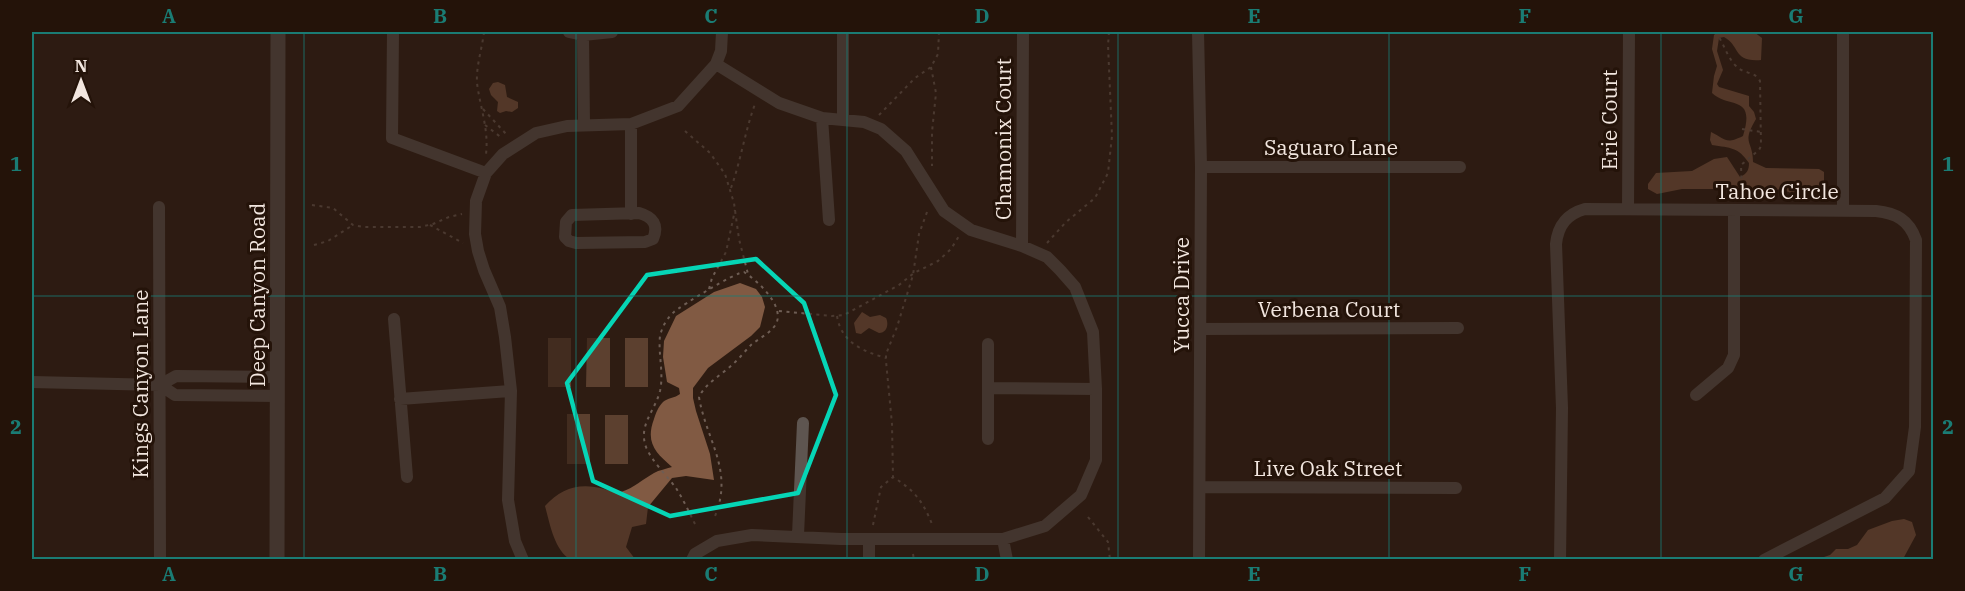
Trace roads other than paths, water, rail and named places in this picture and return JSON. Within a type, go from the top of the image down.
[{"type":"street","name":"Deep Canyon Road","points":[[277,560],[278,32]]},
{"type":"street","points":[[393,32],[392,138],[486,173]]},
{"type":"street","points":[[569,32],[583,35],[612,32]]},
{"type":"street","points":[[843,32],[843,118]]},
{"type":"street","name":"Chamonix Court","points":[[1022,246],[1023,32]]},
{"type":"street","name":"Yucca Drive","points":[[1198,32],[1201,167],[1199,560]]},
{"type":"street","name":"Erie Court","points":[[1628,209],[1629,32]]},
{"type":"street","points":[[1843,32],[1844,211]]},
{"type":"street","points":[[523,560],[515,542],[508,500],[511,392],[500,307],[477,251],[475,234],[476,201],[486,173],[502,154],[536,133],[551,128],[631,124],[678,106],[716,64],[724,33]]},
{"type":"street","points":[[583,35],[584,125]]},
{"type":"street","points":[[692,560],[695,554],[717,541],[735,537],[798,535],[869,539],[1003,539],[1045,526],[1081,495],[1096,460],[1094,332],[1075,287],[1047,257],[1022,246],[971,230],[944,211],[906,151],[895,139],[880,129],[864,122],[843,118],[822,118],[779,102],[716,64]]},
{"type":"street","points":[[822,118],[829,220]]},
{"type":"street","points":[[631,124],[631,214]]},
{"type":"street","name":"Saguaro Lane","points":[[1201,167],[1460,167]]},
{"type":"street","name":"Kings Canyon Lane","points":[[159,207],[160,560]]},
{"type":"street","name":"Tahoe Circle","points":[[1560,560],[1562,408],[1557,234],[1564,221],[1576,212],[1585,209],[1876,211],[1897,215],[1909,225],[1916,240],[1916,427],[1909,471],[1885,498],[1764,560]]},
{"type":"street","points":[[1696,395],[1728,368],[1734,355],[1734,210]]},
{"type":"street","points":[[631,214],[648,216],[654,221],[656,231],[652,239],[645,242],[576,243],[565,237],[566,222],[572,215],[631,214]]},
{"type":"street","points":[[394,319],[407,477]]},
{"type":"street","name":"Verbena Court","points":[[1200,329],[1458,328]]},
{"type":"street","points":[[988,344],[988,439]]},
{"type":"street","points":[[32,382],[160,385],[176,376],[278,377]]},
{"type":"street","points":[[160,385],[175,395],[278,396]]},
{"type":"street","points":[[988,388],[1096,389]]},
{"type":"street","points":[[400,399],[511,392]]},
{"type":"street","points":[[798,535],[803,423]]},
{"type":"street","name":"Live Oak Street","points":[[1200,487],[1456,488]]},
{"type":"street","points":[[869,539],[869,560]]},
{"type":"street","points":[[1003,539],[1007,560]]}]
